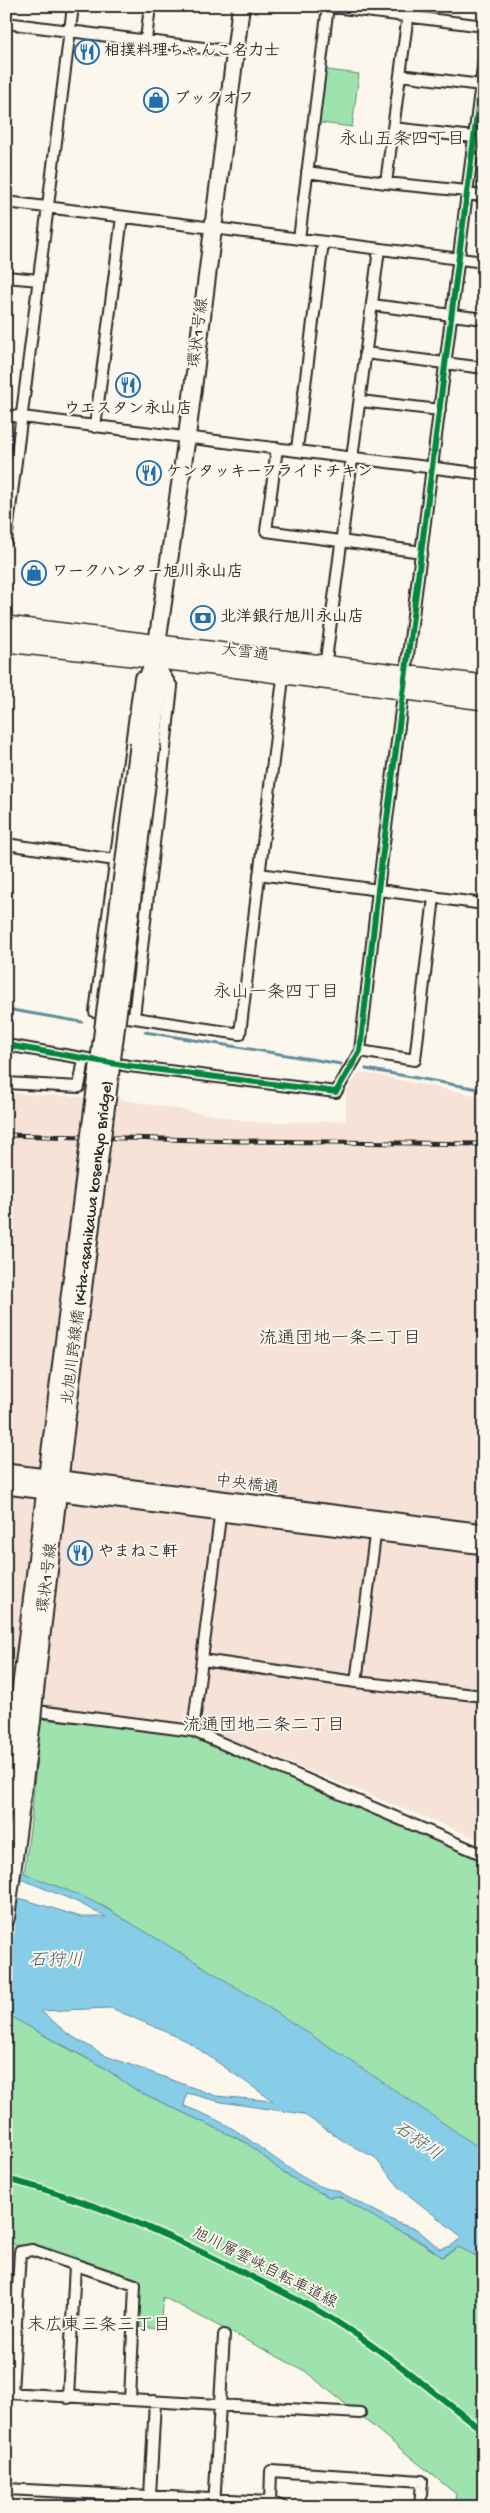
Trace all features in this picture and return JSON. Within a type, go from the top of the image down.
[{"type":"highway","name":"大雪通","points":[[6,626],[156,651],[406,682],[484,700]]},
{"type":"highway","name":"大雪通","points":[[6,642],[156,651]]},
{"type":"highway","name":"大雪通","points":[[406,682],[484,685]]},
{"type":"main road","name":"環状1号線","points":[[145,743],[160,684],[156,651],[187,436],[241,6]]},
{"type":"main road","name":"北旭川跨線橋 (Kita-asahikawa kosenkyo Bridge)","points":[[61,1414],[145,743]]},
{"type":"main road","name":"環状1号線","points":[[22,1739],[19,1716],[27,1698],[61,1414]]},
{"type":"main road","points":[[6,1805],[22,1739]]},
{"type":"main road","points":[[6,1918],[22,1739]]},
{"type":"street","points":[[6,541],[10,483],[22,417],[73,6]]},
{"type":"street","points":[[146,40],[150,6]]},
{"type":"street","points":[[299,239],[327,6],[408,12],[484,26]]},
{"type":"street","points":[[386,183],[408,12]]},
{"type":"street","points":[[6,23],[235,52]]},
{"type":"street","points":[[6,1045],[84,1059],[336,1092],[360,1051],[378,890],[406,682],[458,259],[467,193],[477,142],[484,60]]},
{"type":"street","points":[[400,74],[482,82]]},
{"type":"street","points":[[393,128],[477,142]]},
{"type":"street","points":[[308,172],[484,196]]},
{"type":"street","points":[[6,202],[484,262]]},
{"type":"street","points":[[94,426],[122,217]]},
{"type":"street","points":[[297,449],[323,242]]},
{"type":"street","points":[[325,671],[379,249]]},
{"type":"street","points":[[6,277],[38,280]]},
{"type":"street","points":[[372,305],[484,319]]},
{"type":"street","points":[[366,353],[484,368]]},
{"type":"street","points":[[360,401],[440,410]]},
{"type":"street","points":[[6,415],[297,449],[484,474]]},
{"type":"street","points":[[277,448],[266,531],[422,552]]},
{"type":"street","points":[[156,651],[140,675],[138,686],[95,1012],[240,1034],[285,667]]},
{"type":"street","points":[[134,1017],[172,687],[156,651]]},
{"type":"street","points":[[6,844],[115,860]]},
{"type":"street","points":[[259,874],[484,904]]},
{"type":"street","points":[[360,1051],[415,1060],[434,897]]},
{"type":"street","points":[[6,1082],[79,1087],[84,1059]]},
{"type":"street","name":"中央橋通","points":[[6,1472],[52,1486]]},
{"type":"street","name":"中央橋通","points":[[6,1486],[52,1486],[376,1526],[484,1546]]},
{"type":"street","points":[[193,1731],[221,1507]]},
{"type":"street","points":[[356,1682],[376,1526]]},
{"type":"street","name":"中央橋通","points":[[376,1526],[484,1532]]},
{"type":"street","points":[[202,1660],[356,1682],[484,1696]]},
{"type":"street","points":[[19,1716],[193,1731],[484,1855]]},
{"type":"street","points":[[130,2400],[135,2285],[32,2250],[20,2252],[9,2393],[68,2398],[360,2413]]},
{"type":"street","points":[[68,2398],[75,2265]]},
{"type":"street","points":[[215,2503],[224,2335]]},
{"type":"street","points":[[150,2496],[154,2401]]},
{"type":"street","points":[[270,2502],[271,2471],[422,2481],[420,2507]]},
{"type":"street","points":[[6,2489],[150,2496],[215,2503],[270,2502],[283,2507]]},
{"type":"shaded area","points":[[360,1072],[484,1097],[484,1841],[198,1726],[6,1701],[6,1093],[118,1099],[259,1123],[346,1121],[346,1092]]},
{"type":"green space","points":[[320,69],[359,74],[352,127],[314,122]]},
{"type":"green space","points":[[40,1719],[195,1735],[484,1859],[484,2151],[105,1907],[24,1874],[31,1821]]},
{"type":"green space","points":[[10,2015],[103,2067],[136,2090],[247,2143],[285,2174],[329,2197],[339,2196],[417,2240],[442,2257],[459,2247],[484,2260],[484,2507],[454,2507],[456,2494],[305,2371],[163,2297],[160,2329],[136,2327],[137,2283],[6,2242],[6,2027]]},
{"type":"water","name":"石狩川","points":[[6,1864],[95,1902],[203,1966],[298,2026],[484,2151],[484,2260],[459,2247],[442,2257],[414,2237],[389,2226],[339,2196],[329,2197],[285,2174],[247,2143],[136,2090],[103,2067],[6,2014],[6,1894],[81,1917],[106,1917],[75,1901],[6,1873]],"holes":[[[111,2008],[187,2041],[273,2101],[216,2096],[106,2056],[68,2034],[41,2011]],[[187,2093],[221,2102],[303,2114],[348,2144],[374,2157],[401,2189],[462,2237],[451,2246],[440,2249],[418,2230],[398,2223],[336,2190],[325,2188],[312,2182],[230,2127],[184,2106]]]},
{"type":"pier","points":[[6,1891],[19,1895],[6,1996]]},
{"type":"waterway","points":[[6,1009],[82,1022]]},
{"type":"waterway","points":[[145,1032],[341,1064]]},
{"type":"waterway","points":[[366,1069],[484,1090]]},
{"type":"railway","points":[[6,1135],[241,1141],[484,1144]]},
{"type":"cycle path","points":[[6,1045],[129,1066],[336,1092],[360,1051],[378,890],[484,60]]},
{"type":"cycle path","name":"旭川層雲峡自転車道線","points":[[6,2179],[47,2190],[87,2204],[165,2235],[317,2310],[382,2352],[484,2432]]},
{"type":"place","name":"相撲料理ちゃんこ名力士","points":[[87,52]]},
{"type":"place","name":"ブックオフ","points":[[156,100]]},
{"type":"place","name":"ウエスタン永山店","points":[[128,385]]},
{"type":"place","name":"ケンタッキーフライドチキン","points":[[149,473]]},
{"type":"place","name":"ワークハンター旭川永山店","points":[[34,573]]},
{"type":"place","name":"北洋銀行旭川永山店","points":[[203,618]]},
{"type":"place","name":"やまねこ軒","points":[[80,1553]]},
{"type":"district","name":"永山五条四丁目","points":[[402,140]]},
{"type":"district","name":"永山一条四丁目","points":[[276,993]]},
{"type":"district","name":"流通団地一条二丁目","points":[[340,1339]]},
{"type":"district","name":"流通団地二条二丁目","points":[[264,1726]]},
{"type":"district","name":"末広東三条三丁目","points":[[99,2326]]}]
